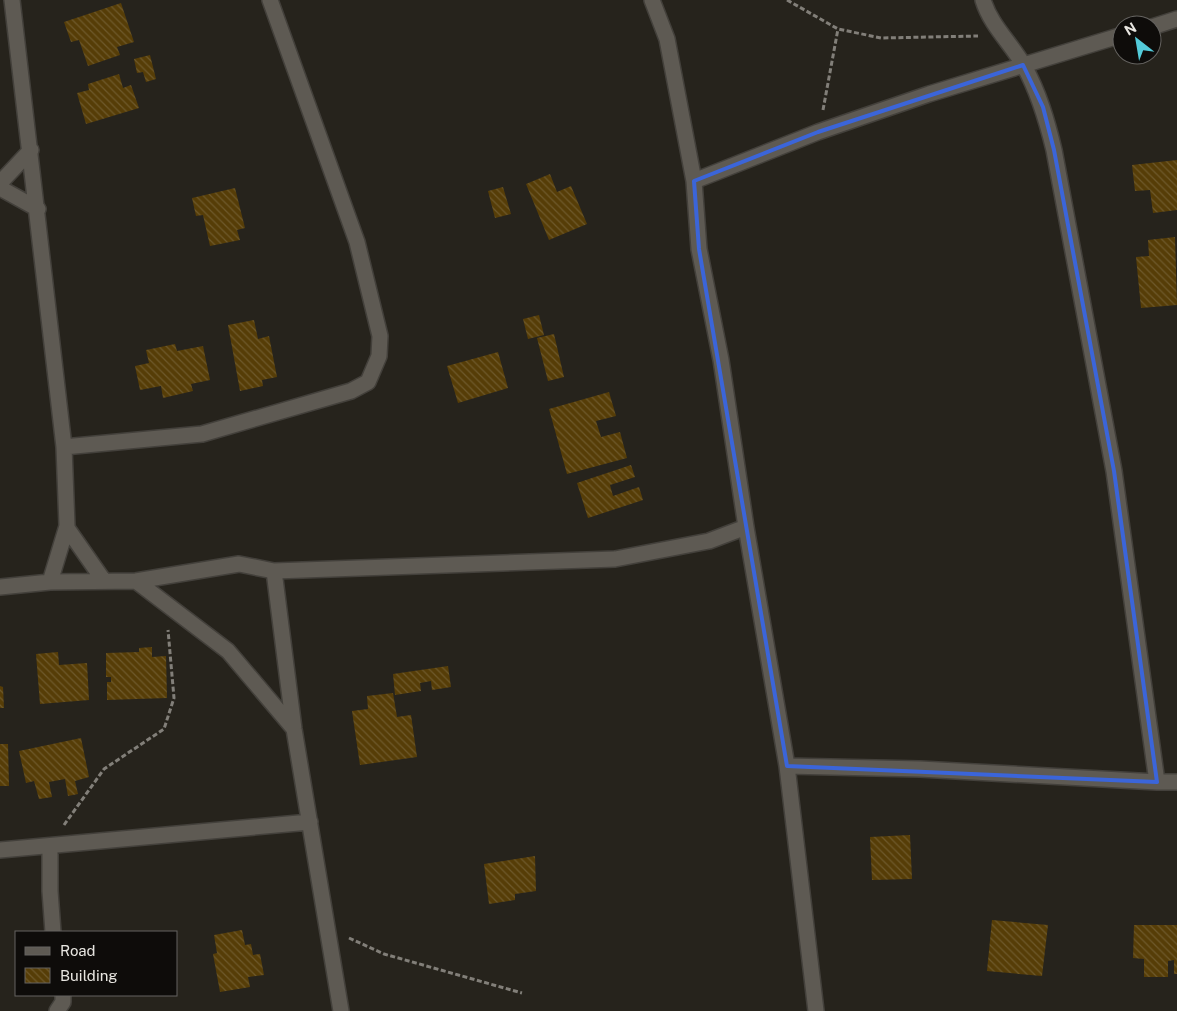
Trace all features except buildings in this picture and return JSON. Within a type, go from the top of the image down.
[{"type":"street","points":[[12,0],[38,209],[64,447],[67,528],[50,582]]},
{"type":"street","points":[[64,447],[202,434],[351,391],[368,382],[379,356],[380,336],[357,242],[270,0]]},
{"type":"street","points":[[652,0],[667,40],[694,180],[699,249],[721,360],[746,527],[787,766],[816,1011]]},
{"type":"street","points":[[984,0],[1000,35],[1023,65],[1043,107],[1054,150],[1114,471],[1157,782]]},
{"type":"street","points":[[1162,23],[1177,19]]},
{"type":"street","points":[[694,180],[818,132],[1112,38]]},
{"type":"street","points":[[0,183],[31,150]]},
{"type":"street","points":[[0,188],[38,209]]},
{"type":"street","points":[[0,587],[50,582],[136,581],[239,564],[274,572],[615,559],[709,542],[746,527]]},
{"type":"street","points":[[67,528],[104,581]]},
{"type":"street","points":[[274,572],[294,729],[329,929],[341,1011]]},
{"type":"street","points":[[136,581],[228,651],[294,729]]},
{"type":"street","points":[[787,766],[920,769],[1177,782]]},
{"type":"street","points":[[0,850],[310,822]]},
{"type":"street","points":[[50,846],[50,891],[53,931]]},
{"type":"street","points":[[57,1011],[64,1002],[63,996]]},
{"type":"path","points":[[788,0],[838,29],[881,38],[1000,35]]},
{"type":"path","points":[[818,132],[838,29]]},
{"type":"path","points":[[50,846],[104,769],[164,729],[174,698],[165,603]]},
{"type":"path","points":[[329,929],[384,954],[522,993]]},
{"type":"highlighted area","points":[[1023,65],[1043,107],[1054,150],[1114,471],[1157,782],[787,766],[699,249],[694,181],[818,132]]}]
